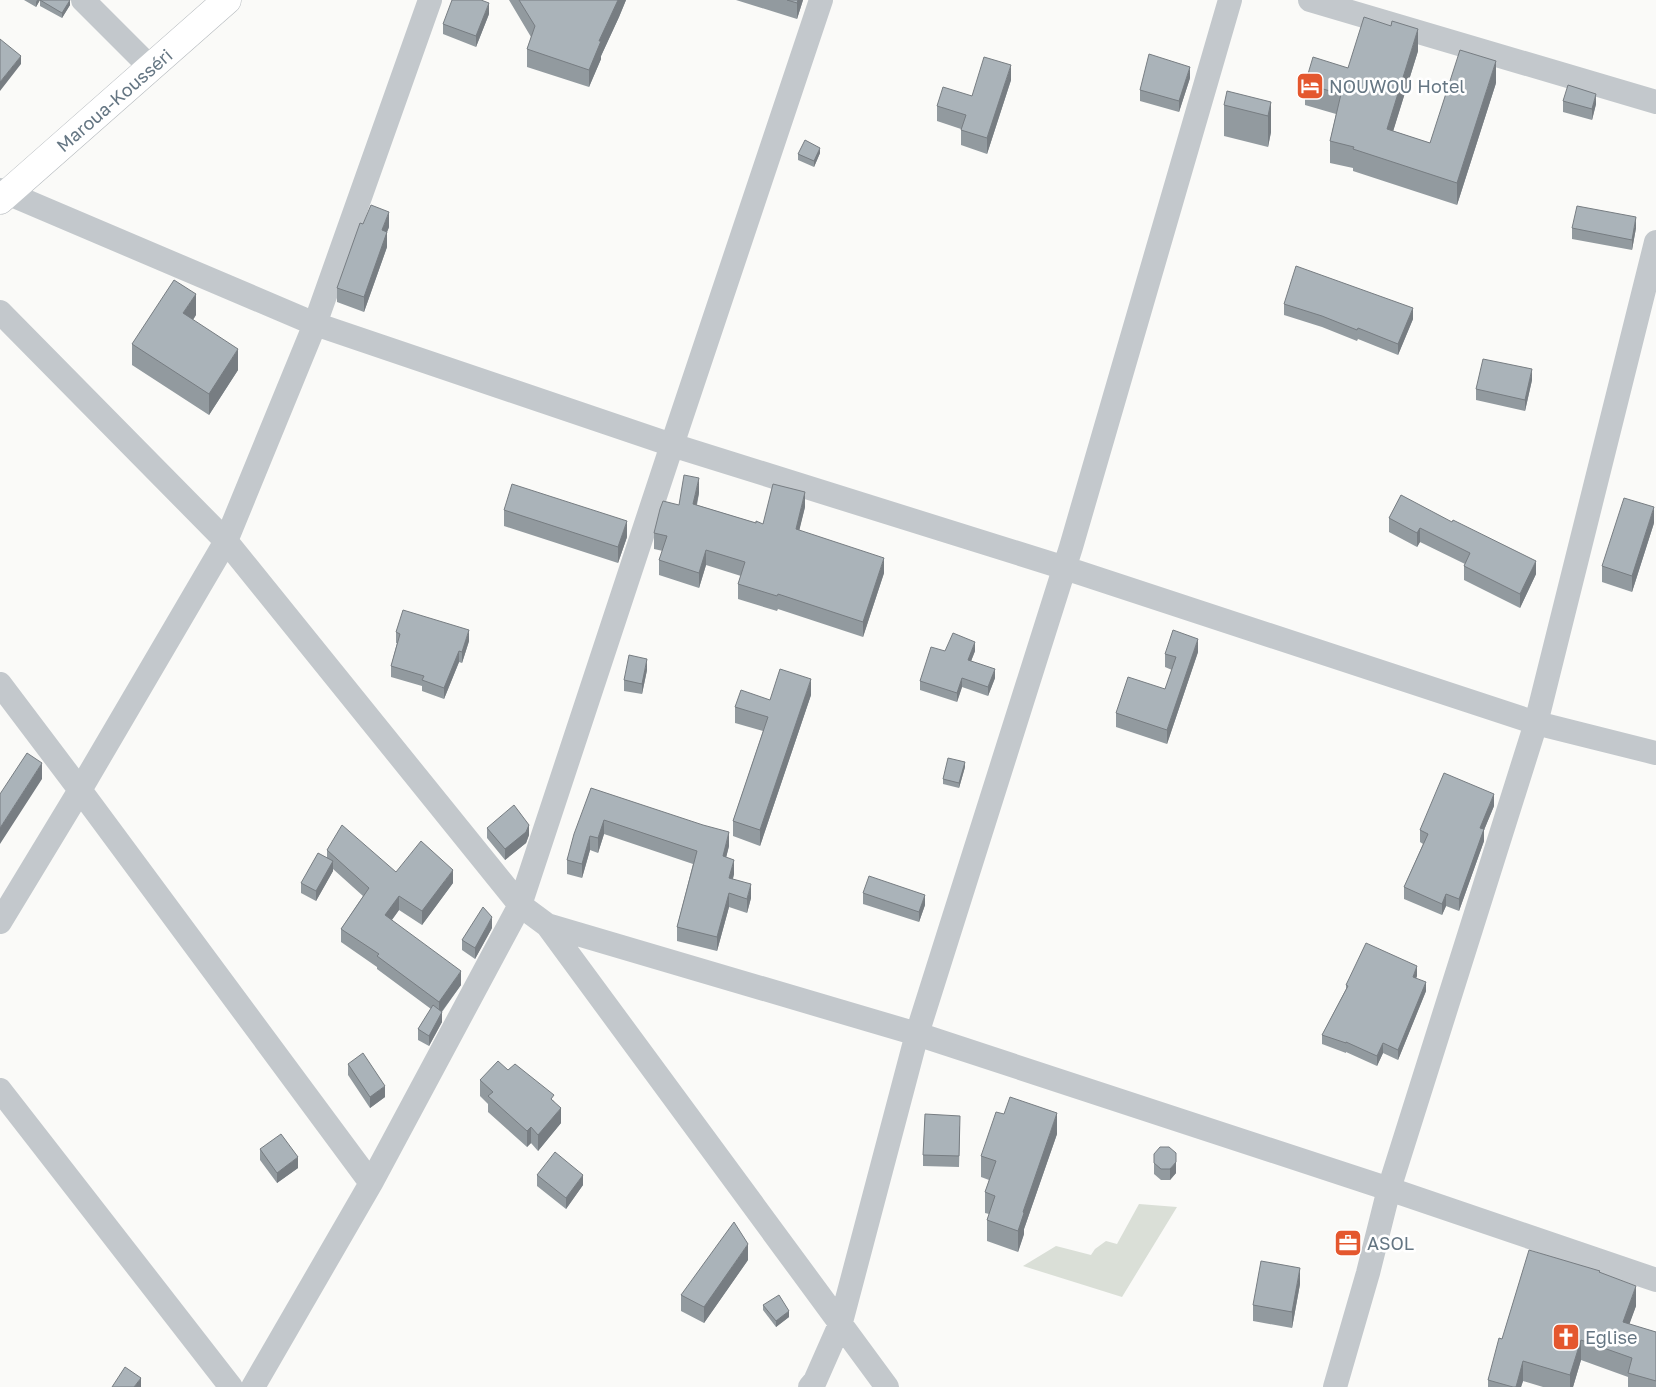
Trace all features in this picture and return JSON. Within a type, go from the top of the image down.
[{"type":"highway","name":"Maroua-Kousséri","points":[[2,194],[151,68],[227,0]]},
{"type":"street","points":[[83,0],[151,68]]},
{"type":"street","points":[[0,922],[226,541],[315,324],[430,0]]},
{"type":"street","points":[[253,1387],[371,1183],[520,905],[821,0]]},
{"type":"street","points":[[810,1387],[815,1381],[841,1322],[917,1034],[1065,568],[1230,0]]},
{"type":"street","points":[[1310,0],[1656,102]]},
{"type":"street","points":[[2,194],[315,324],[672,445],[1065,568],[1536,723],[1656,753]]},
{"type":"street","points":[[1334,1387],[1368,1274],[1389,1189],[1536,723],[1656,242]]},
{"type":"street","points":[[0,312],[226,541],[520,905],[548,925],[887,1387]]},
{"type":"street","points":[[0,684],[371,1183]]},
{"type":"street","points":[[548,925],[917,1034],[1389,1189],[1656,1280]]},
{"type":"street","points":[[0,1090],[231,1387]]},
{"type":"shaded area","points":[[1139,1204],[1177,1207],[1122,1297],[1023,1266],[1056,1246],[1091,1255],[1095,1249],[1106,1241],[1117,1244]]},
{"type":"building","points":[[40,0],[70,0],[62,13]]},
{"type":"building","points":[[452,0],[481,0],[489,3],[476,36],[443,24]]},
{"type":"building","points":[[519,0],[618,0],[599,41],[601,41],[589,70],[527,49],[535,26]]},
{"type":"building","points":[[787,0],[798,0],[797,3]]},
{"type":"building","points":[[1364,17],[1391,26],[1392,21],[1418,29],[1387,129],[1430,143],[1460,50],[1496,61],[1457,183],[1353,149],[1354,147],[1330,141],[1341,94],[1305,84],[1313,57],[1348,68]]},
{"type":"building","points":[[0,39],[21,56],[0,82]]},
{"type":"building","points":[[1149,54],[1190,67],[1179,101],[1140,90]]},
{"type":"building","points":[[984,57],[1011,65],[987,138],[961,130],[966,115],[937,106],[943,87],[972,96]]},
{"type":"building","points":[[1568,85],[1596,94],[1592,109],[1563,101]]},
{"type":"building","points":[[1227,91],[1271,102],[1268,116],[1224,105]]},
{"type":"building","points":[[805,140],[820,148],[814,161],[798,154]]},
{"type":"building","points":[[371,205],[389,212],[382,230],[387,232],[364,297],[337,288],[360,223],[363,224]]},
{"type":"building","points":[[1577,206],[1636,217],[1632,240],[1572,228]]},
{"type":"building","points":[[1296,266],[1413,308],[1398,344],[1358,328],[1357,330],[1284,304]]},
{"type":"building","points":[[174,280],[196,294],[183,313],[238,349],[209,394],[132,344]]},
{"type":"building","points":[[1483,359],[1532,369],[1525,400],[1476,389]]},
{"type":"building","points":[[684,475],[699,478],[693,504],[763,524],[773,484],[805,492],[796,529],[884,558],[863,622],[778,594],[777,596],[738,584],[745,562],[706,550],[699,573],[659,560],[667,536],[654,533],[660,509],[663,501],[679,505]]},
{"type":"building","points":[[512,484],[627,521],[618,547],[504,510]]},
{"type":"building","points":[[1401,495],[1452,522],[1453,520],[1536,561],[1520,594],[1464,566],[1470,553],[1420,528],[1417,533],[1389,518]]},
{"type":"building","points":[[1624,498],[1654,507],[1632,576],[1602,566]]},
{"type":"building","points":[[403,610],[469,630],[462,652],[459,651],[444,688],[422,680],[424,676],[391,666],[400,634],[396,632]]},
{"type":"building","points":[[1173,630],[1198,639],[1167,730],[1116,713],[1128,677],[1165,689],[1176,657],[1165,654]]},
{"type":"building","points":[[953,633],[975,642],[968,660],[995,669],[988,687],[962,678],[957,693],[920,681],[931,647],[945,651]]},
{"type":"building","points":[[629,655],[647,659],[642,684],[624,680]]},
{"type":"building","points":[[780,669],[811,679],[760,830],[733,821],[768,717],[735,707],[741,690],[770,700]]},
{"type":"building","points":[[27,753],[42,763],[0,828],[0,794]]},
{"type":"building","points":[[948,758],[965,762],[959,783],[943,779]]},
{"type":"building","points":[[1444,773],[1494,794],[1480,828],[1484,829],[1459,899],[1446,894],[1442,904],[1404,887],[1428,834],[1420,830]]},
{"type":"building","points":[[591,788],[729,832],[723,856],[734,860],[729,878],[751,884],[747,899],[729,893],[717,937],[677,927],[697,851],[604,820],[598,838],[590,836],[582,864],[567,860],[574,834]]},
{"type":"building","points":[[514,805],[529,825],[526,832],[505,849],[487,828]]},
{"type":"building","points":[[342,825],[396,872],[421,841],[453,870],[422,911],[399,896],[385,915],[461,971],[439,1002],[377,956],[379,954],[341,929],[369,888],[327,850]]},
{"type":"building","points":[[318,853],[333,861],[316,891],[301,883]]},
{"type":"building","points":[[869,876],[925,895],[919,912],[863,893]]},
{"type":"building","points":[[483,907],[492,917],[475,948],[462,940]]},
{"type":"building","points":[[1366,943],[1417,966],[1413,977],[1426,982],[1398,1050],[1383,1043],[1377,1056],[1346,1042],[1322,1035],[1348,986],[1346,985]]},
{"type":"building","points":[[433,1005],[442,1012],[429,1036],[418,1029]]},
{"type":"building","points":[[363,1053],[385,1086],[370,1097],[348,1064]]},
{"type":"building","points":[[498,1061],[508,1070],[515,1064],[554,1095],[551,1099],[561,1108],[538,1135],[531,1127],[527,1131],[488,1096],[493,1092],[480,1080]]},
{"type":"building","points":[[1010,1097],[1057,1113],[1018,1231],[987,1220],[995,1196],[985,1192],[996,1161],[981,1156],[996,1112],[1004,1114]]},
{"type":"building","points":[[925,1114],[960,1116],[959,1156],[923,1155]]},
{"type":"building","points":[[281,1134],[298,1157],[277,1173],[260,1149]]},
{"type":"building","points":[[1160,1147],[1169,1147],[1176,1153],[1176,1162],[1170,1169],[1161,1169],[1154,1163],[1154,1154]]},
{"type":"building","points":[[555,1152],[583,1175],[566,1198],[537,1175]]},
{"type":"building","points":[[734,1222],[748,1244],[704,1307],[681,1295]]},
{"type":"building","name":"Eglise","points":[[1529,1250],[1600,1271],[1636,1286],[1623,1322],[1656,1332],[1656,1381],[1628,1373],[1632,1358],[1581,1340],[1570,1375],[1523,1361],[1516,1387],[1488,1380],[1499,1338],[1502,1339]]},
{"type":"building","points":[[1261,1261],[1300,1268],[1292,1312],[1253,1305]]},
{"type":"building","points":[[779,1295],[789,1311],[776,1321],[763,1305]]},
{"type":"building","points":[[125,1367],[141,1378],[134,1387],[112,1387]]},
{"type":"place","name":"NOUWOU Hotel","points":[[1310,86]]},
{"type":"place","name":"ASOL","points":[[1348,1243]]},
{"type":"place","name":"Eglise","points":[[1566,1337]]}]
